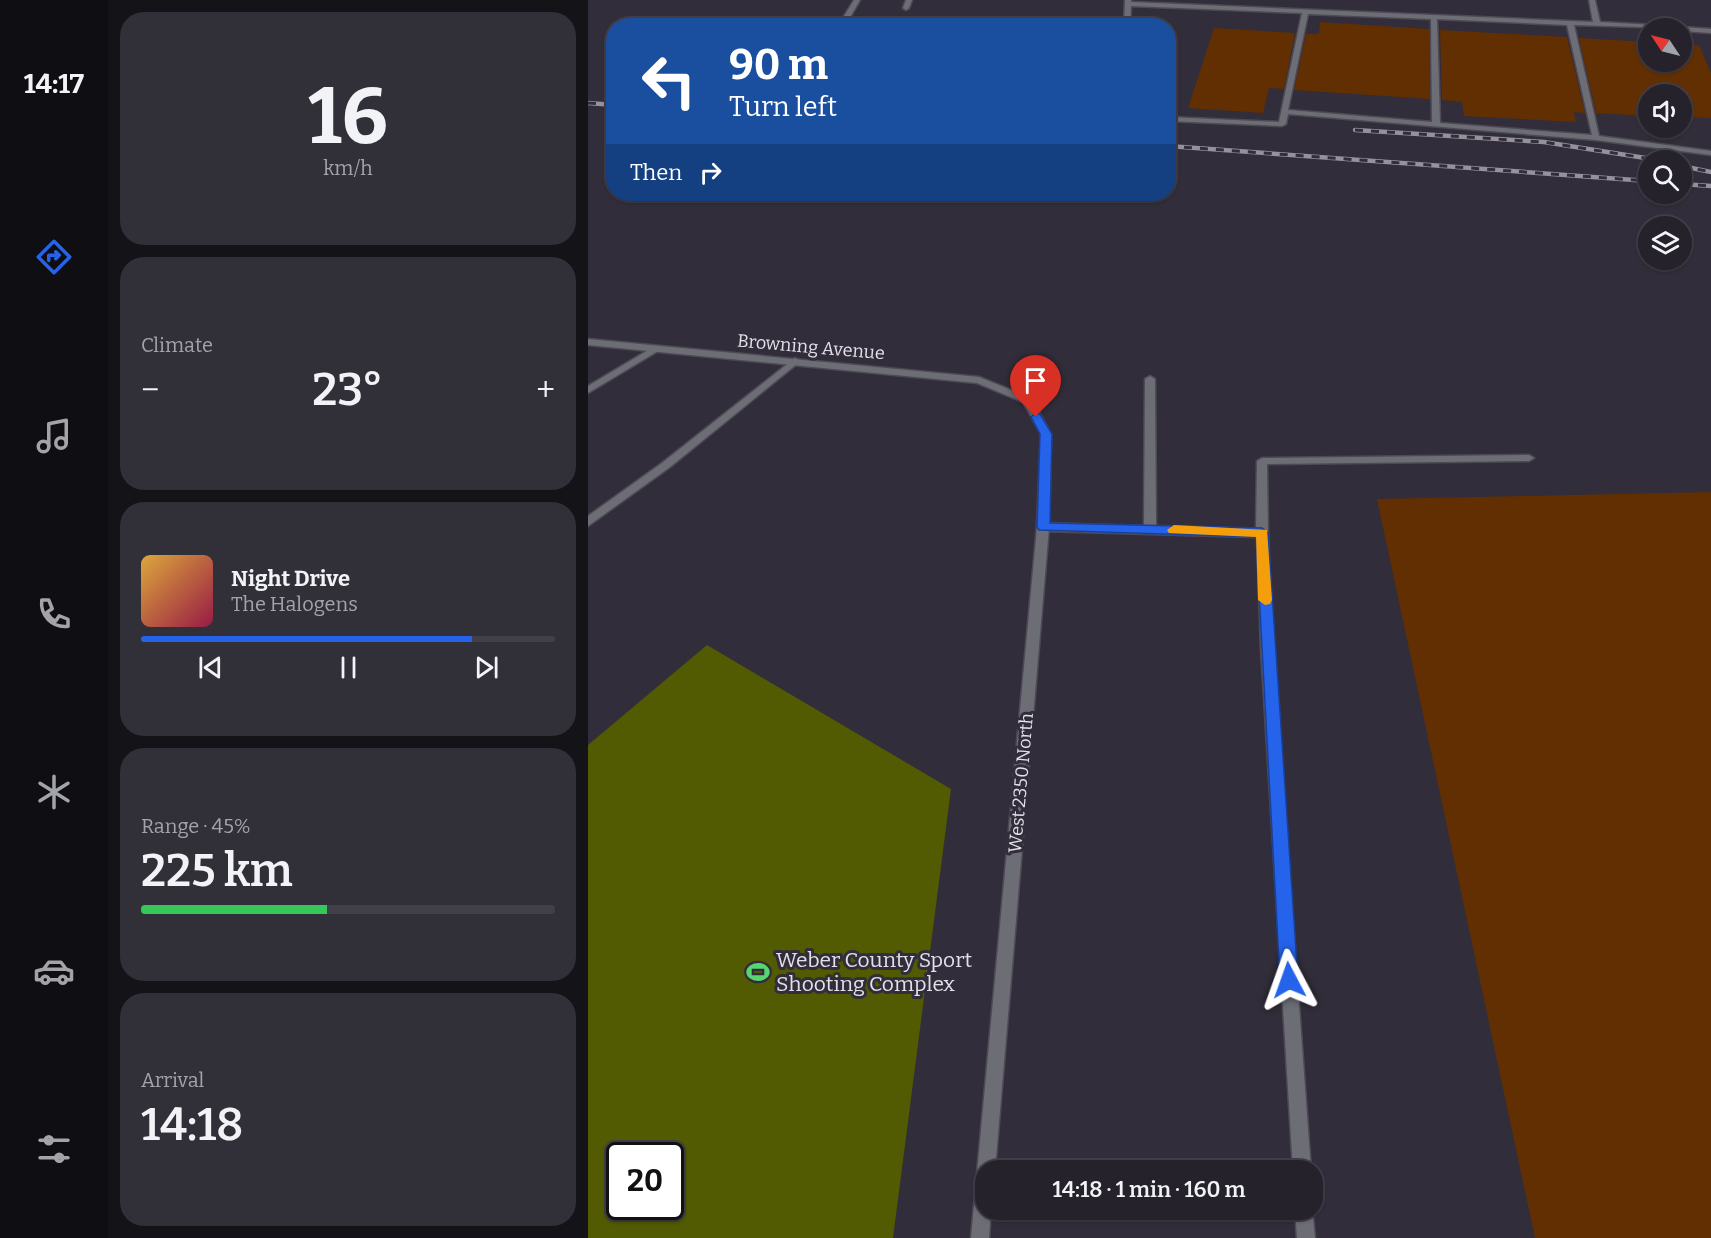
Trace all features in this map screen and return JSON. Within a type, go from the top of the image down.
[{"type":"street","points":[[846,18],[857,0]]},
{"type":"street","points":[[906,8],[909,0]]},
{"type":"street","points":[[1592,0],[1597,24]]},
{"type":"street","points":[[1127,18],[1128,2],[1638,26]]},
{"type":"street","points":[[1176,119],[1282,124],[1305,12]]},
{"type":"street","points":[[1434,17],[1436,124]]},
{"type":"street","points":[[1570,23],[1596,138]]},
{"type":"street","points":[[1692,30],[1711,31]]},
{"type":"street","points":[[1284,112],[1596,138],[1711,153]]},
{"type":"street","name":"Browning Avenue","points":[[588,342],[979,380],[1027,400]]},
{"type":"street","points":[[588,390],[655,349]]},
{"type":"street","points":[[588,522],[666,465],[795,362]]},
{"type":"street","points":[[1150,379],[1150,529]]},
{"type":"street","name":"West 2350 North","points":[[987,1160],[1043,527],[1046,434],[1027,400]]},
{"type":"street","points":[[1301,1160],[1267,648],[1262,533],[1263,461],[1529,458]]},
{"type":"street","points":[[588,505],[601,512]]},
{"type":"street","points":[[1043,527],[1262,533]]},
{"type":"street","points":[[980,1238],[982,1220]]},
{"type":"street","points":[[1305,1220],[1306,1238]]},
{"type":"green space","name":"Weber County Sport Shooting Complex","points":[[707,645],[951,789],[893,1238],[588,1238],[588,745]]},
{"type":"building","points":[[1320,22],[1429,29],[1430,99],[1294,90],[1306,34],[1319,34]]},
{"type":"building","points":[[1214,28],[1295,33],[1284,89],[1269,88],[1263,113],[1188,108]]},
{"type":"building","points":[[1440,30],[1567,37],[1585,113],[1574,112],[1576,122],[1464,116],[1462,102],[1442,100]]},
{"type":"building","points":[[1579,38],[1638,41],[1638,72],[1692,72],[1692,45],[1699,45],[1711,73],[1711,118],[1692,117],[1692,84],[1638,84],[1638,115],[1596,113]]},
{"type":"building","points":[[1711,492],[1711,1238],[1535,1238],[1377,499]]},
{"type":"railway","points":[[588,103],[606,104]]},
{"type":"railway","points":[[1355,130],[1544,142],[1638,157]]},
{"type":"railway","points":[[1176,147],[1638,180]]},
{"type":"railway","points":[[1692,168],[1711,172]]},
{"type":"railway","points":[[1692,185],[1711,186]]},
{"type":"slow traffic","points":[[1174,530],[1262,533],[1265,600]]},
{"type":"place","name":"Weber County Sport Shooting Complex","points":[[758,972]]},
{"type":"route","points":[[1036,417],[1046,434],[1043,527],[1262,533],[1267,648],[1289,980]]}]
